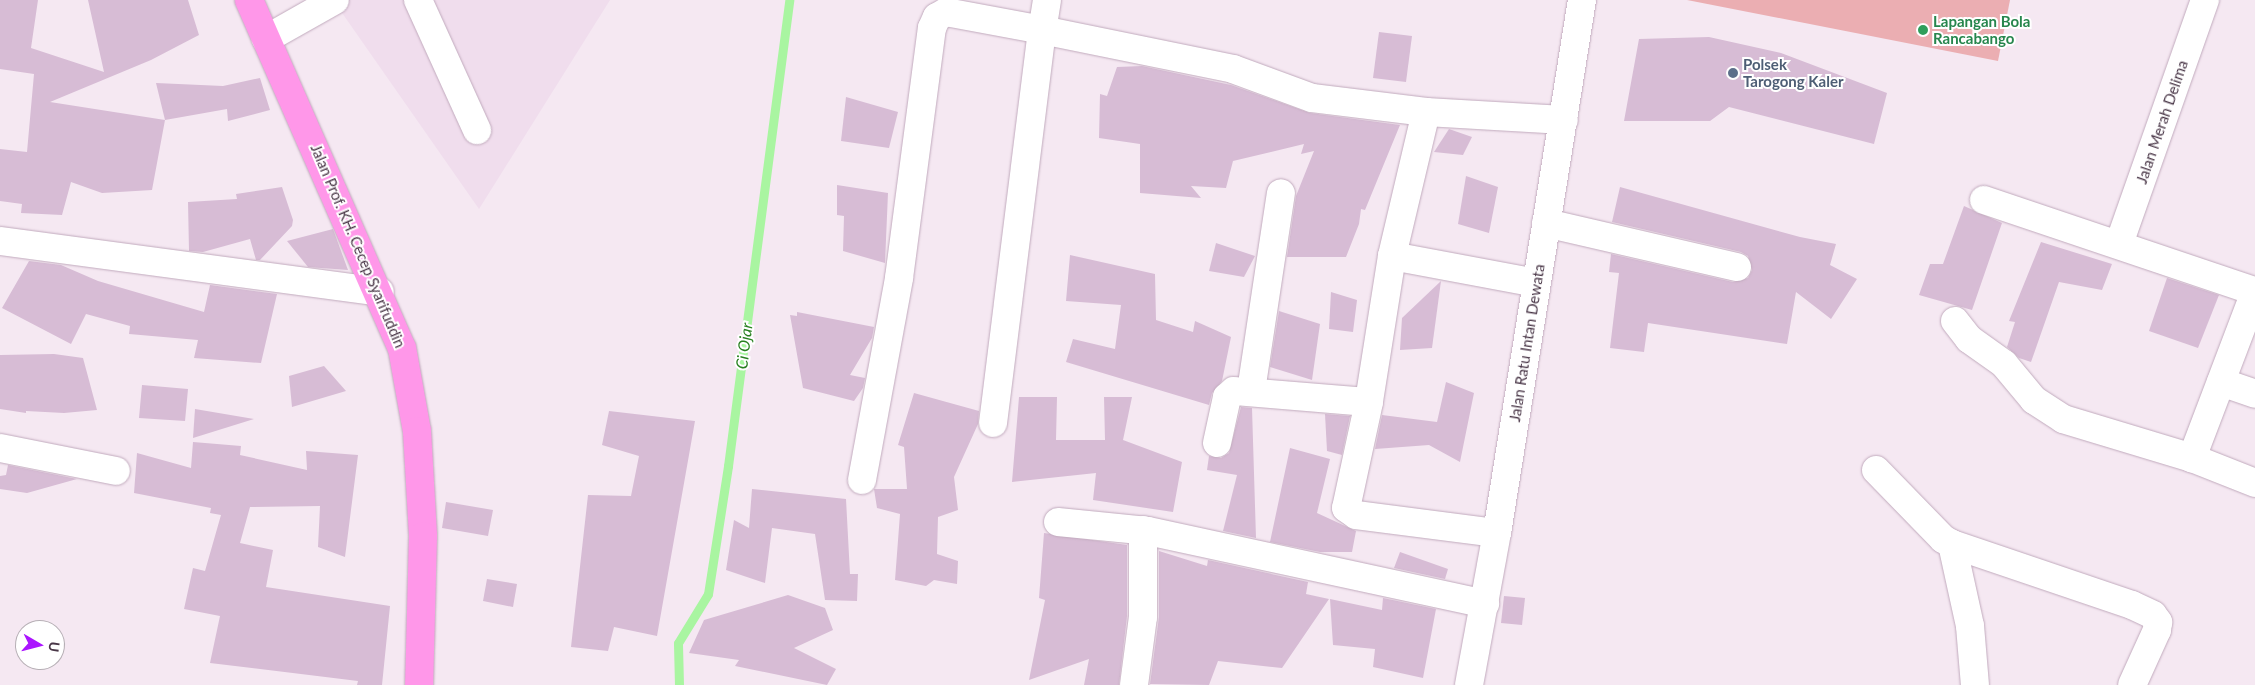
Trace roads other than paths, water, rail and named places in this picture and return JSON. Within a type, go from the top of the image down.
[{"type":"main road","name":"Jalan Prof. KH. Cecep Syarifuddin","points":[[249,0],[380,292],[402,348],[417,431],[423,536],[419,685]]},
{"type":"street","points":[[266,39],[335,0]]},
{"type":"street","points":[[418,0],[477,130]]},
{"type":"street","points":[[993,423],[1047,0]]},
{"type":"street","name":"Jalan Ratu Intan Dewata","points":[[1473,683],[1484,604],[1582,0]]},
{"type":"street","name":"Jalan Merah Delima","points":[[2119,244],[2205,0]]},
{"type":"street","points":[[862,480],[897,287],[932,28],[937,17],[946,12],[1233,69],[1312,98],[1426,112],[1564,120]]},
{"type":"street","points":[[1426,112],[1392,256],[1369,402],[1346,508],[1351,513],[1497,533]]},
{"type":"street","points":[[1251,391],[1281,192]]},
{"type":"street","points":[[1984,200],[2119,244],[2255,292],[2192,458]]},
{"type":"street","points":[[1546,222],[1737,267]]},
{"type":"street","points":[[0,241],[380,292]]},
{"type":"street","points":[[1392,256],[1536,283]]},
{"type":"street","points":[[1955,321],[1968,339],[2004,364],[2034,400],[2063,419],[2192,458],[2255,482]]},
{"type":"street","points":[[2221,382],[2255,394]]},
{"type":"street","points":[[1216,443],[1227,397],[1234,391],[1369,402]]},
{"type":"street","points":[[0,448],[116,471]]},
{"type":"street","points":[[1876,470],[1943,539],[1952,544],[2132,605],[2153,615],[2158,622],[2157,630],[2132,685]]},
{"type":"street","points":[[1058,522],[1143,530],[1484,604]]},
{"type":"street","points":[[1134,685],[1143,617],[1143,530]]},
{"type":"street","points":[[1952,544],[1970,626],[1975,685]]},
{"type":"waterway","name":"Ci Ojar","points":[[679,685],[678,643],[708,594],[728,466],[789,0]]},
{"type":"place","name":"Lapangan Bola Rancabango","points":[[1923,30]]},
{"type":"place","name":"Polsek Tarogong Kaler","points":[[1733,73]]}]
